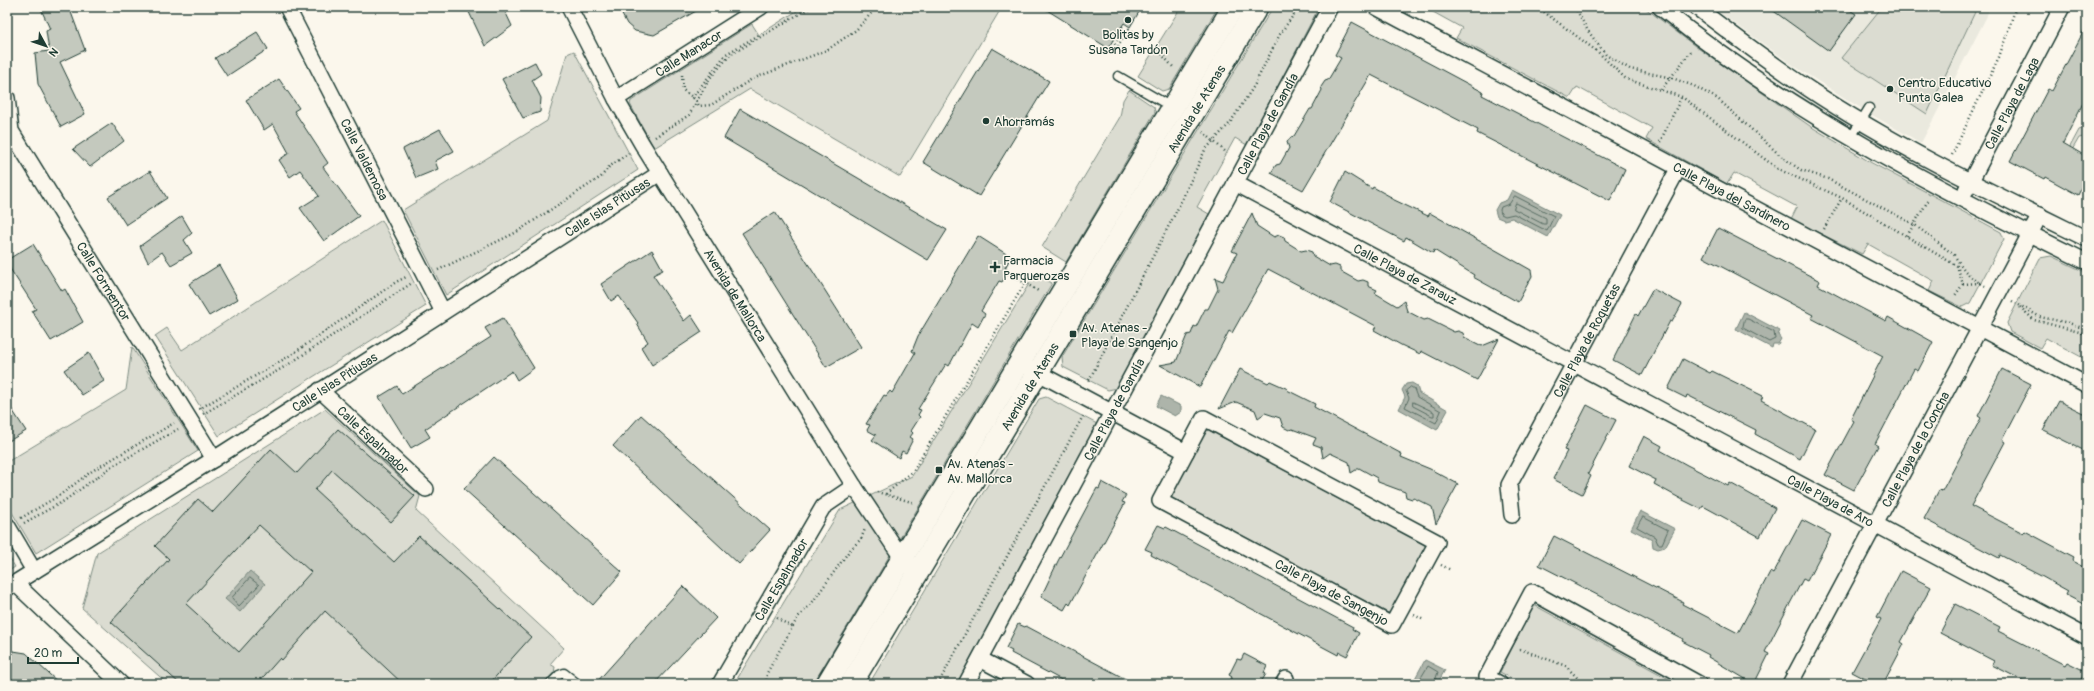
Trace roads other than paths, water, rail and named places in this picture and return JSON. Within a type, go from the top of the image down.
[{"type":"main road","name":"Avenida de Atenas","points":[[851,684],[1038,373],[1185,117],[1233,7]]},
{"type":"main road","name":"Avenida de Atenas","points":[[827,684],[1020,363],[1257,7]]},
{"type":"street","name":"Calle Valdemosa","points":[[287,7],[443,312]]},
{"type":"street","name":"Avenida de Mallorca","points":[[569,7],[616,99],[642,144],[854,486],[902,558],[920,569]]},
{"type":"street","name":"Calle Manacor","points":[[616,99],[761,7]]},
{"type":"street","name":"Calle Playa de Gandía","points":[[966,684],[1330,7]]},
{"type":"street","name":"Calle Playa del Sardinero","points":[[1376,7],[1678,169],[2087,385]]},
{"type":"street","points":[[1660,7],[1713,48],[1795,105],[1850,139],[1961,199],[2087,262]]},
{"type":"street","points":[[1696,7],[1809,89],[1865,115],[1970,181],[2087,239]]},
{"type":"street","name":"Calle Playa de Laga","points":[[1961,199],[2062,7]]},
{"type":"street","name":"Calle Formentor","points":[[7,98],[11,131],[214,459]]},
{"type":"street","name":"Calle Playa de Roquetas","points":[[1512,515],[1509,485],[1576,363],[1678,169]]},
{"type":"street","name":"Calle Islas Pitiusas","points":[[11,586],[214,459],[660,173]]},
{"type":"street","name":"Calle Playa de Zarauz","points":[[1235,183],[1576,363]]},
{"type":"street","name":"Calle Playa de la Concha","points":[[1790,684],[2040,215]]},
{"type":"street","points":[[1020,363],[1186,452]]},
{"type":"street","name":"Calle Playa de Aro","points":[[1576,363],[2087,637]]},
{"type":"street","name":"Calle Espalmador","points":[[320,390],[426,489]]},
{"type":"street","name":"Calle Playa de Sangenjo","points":[[1204,418],[1437,542],[1392,625],[1160,501],[1186,452],[1204,418]]},
{"type":"street","name":"Calle Espalmador","points":[[720,684],[823,507],[854,486]]},
{"type":"street","points":[[9,528],[34,571]]},
{"type":"street","points":[[11,586],[121,684]]},
{"type":"street","points":[[1500,684],[1485,680],[1532,592],[1699,684]]},
{"type":"street","points":[[980,659],[1027,684]]},
{"type":"lane","points":[[1118,76],[1185,117]]},
{"type":"lane","points":[[1850,139],[1865,115]]},
{"type":"lane","points":[[550,684],[559,675],[564,673],[578,684]]},
{"type":"water","points":[[1512,190],[1560,215],[1548,237],[1512,218],[1504,220],[1497,217],[1495,210],[1499,203],[1507,200]]},
{"type":"water","points":[[1744,312],[1780,331],[1778,335],[1781,339],[1778,344],[1773,344],[1772,348],[1736,329]]},
{"type":"water","points":[[1412,383],[1417,386],[1419,393],[1448,410],[1437,430],[1399,409],[1405,397],[1402,390],[1406,384]]},
{"type":"water","points":[[1161,396],[1181,406],[1181,412],[1175,416],[1156,406]]},
{"type":"water","points":[[1640,511],[1675,529],[1665,547],[1658,549],[1653,547],[1652,540],[1631,529]]},
{"type":"water","points":[[250,571],[265,584],[240,612],[225,599]]},
{"type":"water","points":[[1425,660],[1445,670],[1437,684],[1412,684]]},
{"type":"place","name":"Bolitas by Susana Tardón","points":[[1128,20]]},
{"type":"place","name":"Centro Educativo Punta Galea","points":[[1890,89]]},
{"type":"place","name":"Ahorramás","points":[[986,121]]},
{"type":"place","name":"Farmacia Parquerozas","points":[[995,267]]},
{"type":"place","name":"Av. Atenas - Playa de Sangenjo","points":[[1073,334]]},
{"type":"place","name":"Av. Atenas - Av. Mallorca","points":[[939,470]]}]
